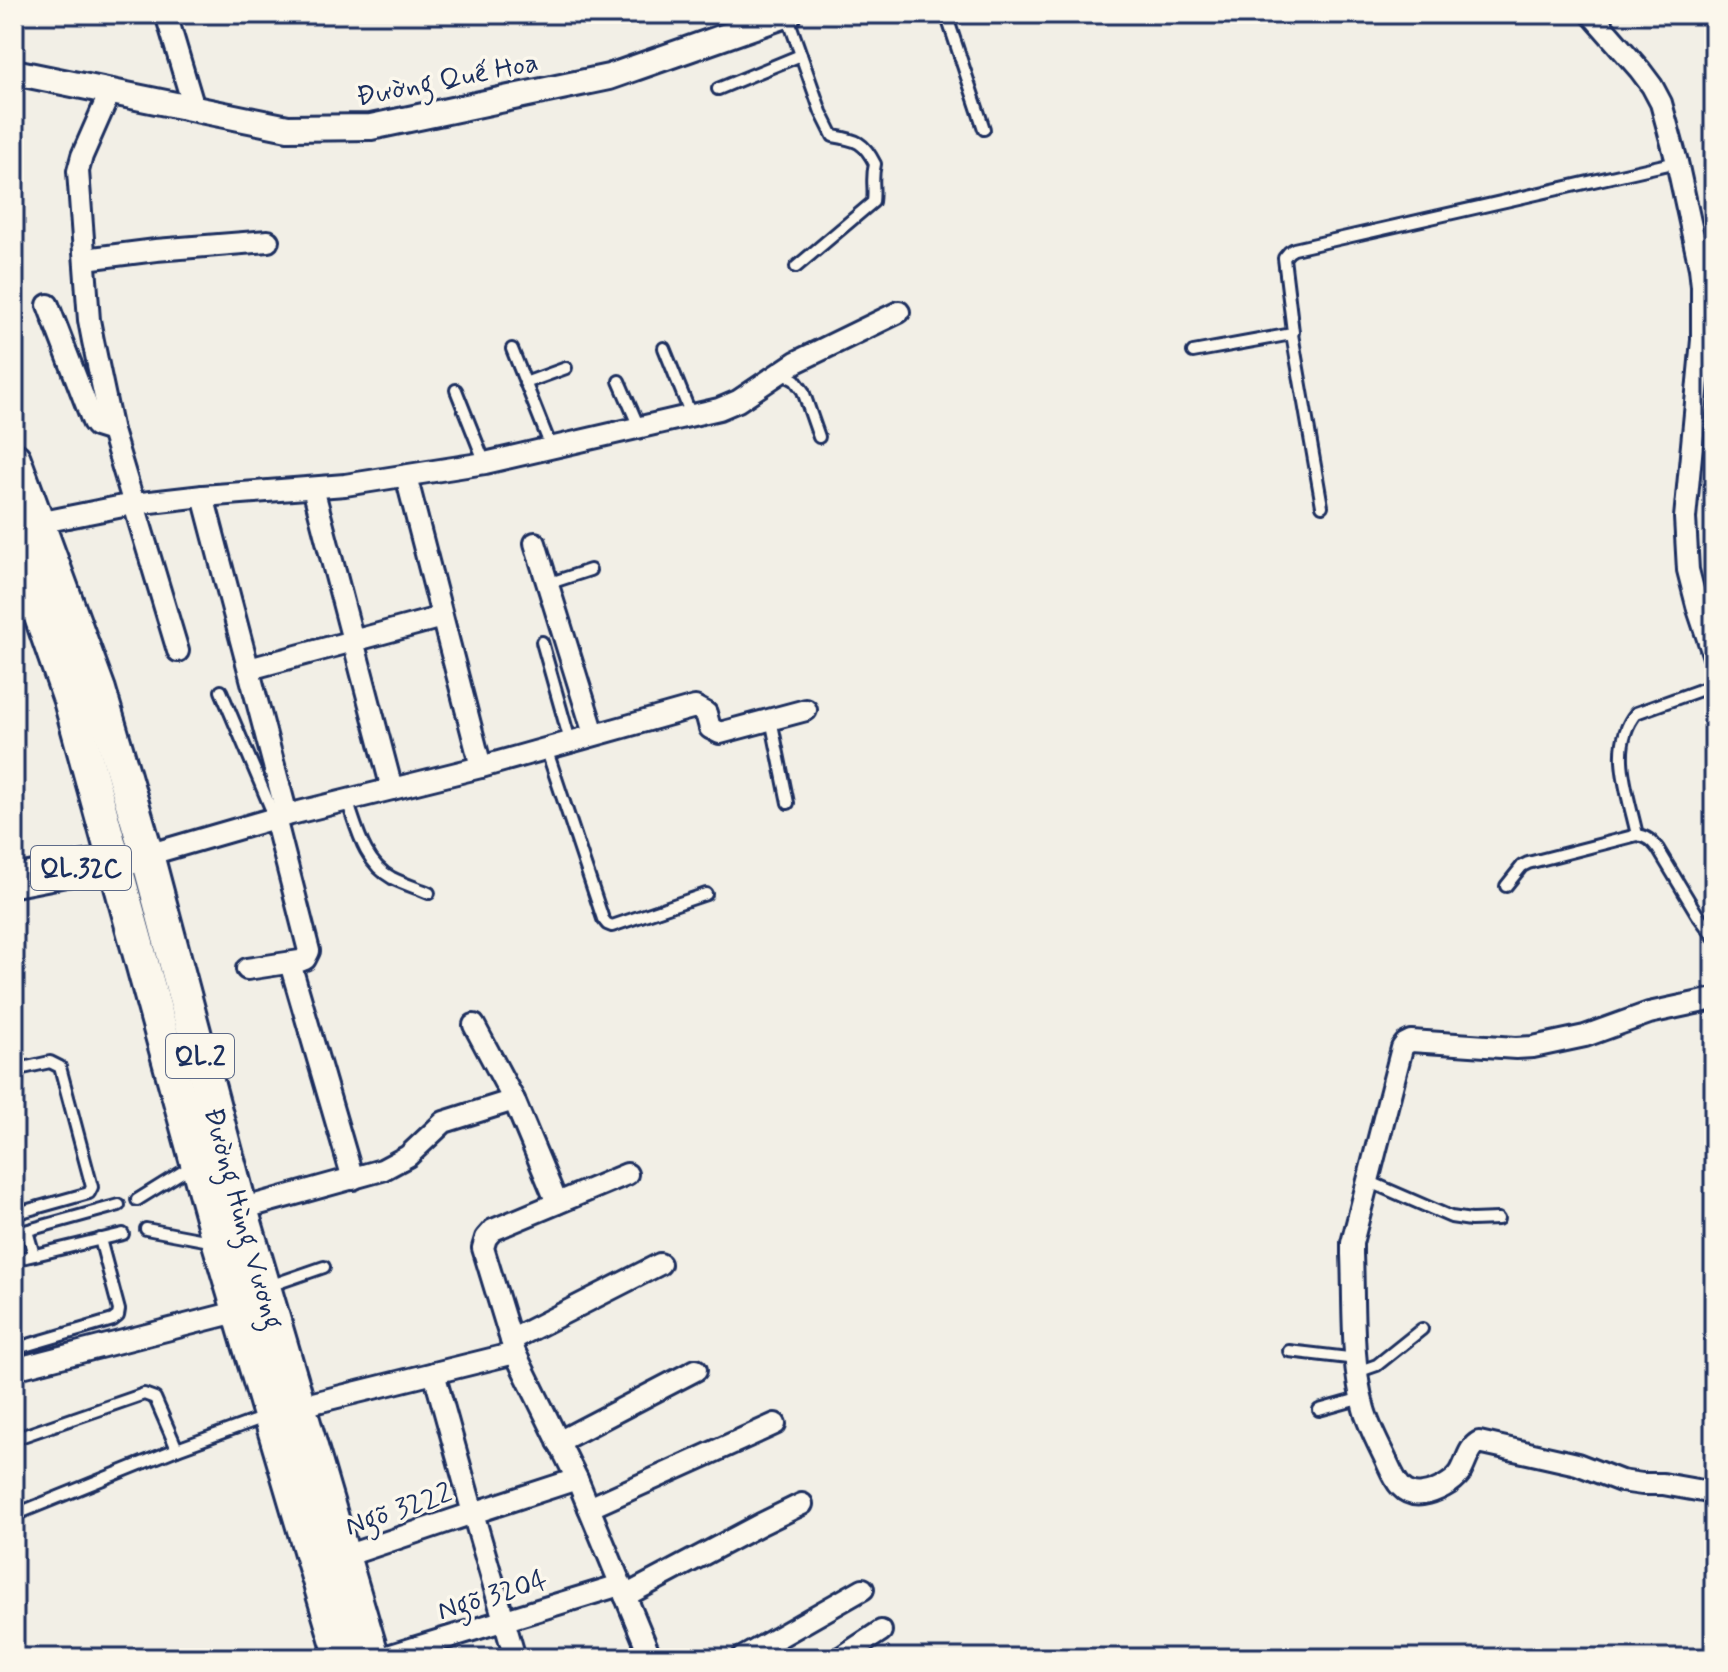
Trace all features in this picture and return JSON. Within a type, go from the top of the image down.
[{"type":"highway","name":"Đường Hùng Vương","points":[[14,459],[26,531],[70,700],[219,1243],[257,1301]]},
{"type":"highway","name":"Đường Hùng Vương","points":[[26,531],[99,690],[147,855],[241,1209],[257,1301],[342,1658]]},
{"type":"highway","name":"Đường Hùng Vương","points":[[284,1411],[342,1557],[373,1658]]},
{"type":"main road","name":"QL.32C","points":[[14,881],[147,855]]},
{"type":"street","points":[[166,14],[194,108]]},
{"type":"street","name":"Đường Quế Hoa","points":[[14,72],[288,128],[371,127],[609,77],[788,14]]},
{"type":"street","points":[[1591,14],[1640,70],[1661,103],[1700,268],[1702,340],[1685,518],[1688,570],[1714,657]]},
{"type":"street","points":[[111,90],[78,171],[89,320],[112,431],[178,651]]},
{"type":"street","points":[[85,259],[268,241]]},
{"type":"street","points":[[48,305],[93,422],[112,431]]},
{"type":"street","points":[[26,531],[133,504],[313,488],[485,463],[719,409],[738,401],[779,372],[899,312]]},
{"type":"street","points":[[406,476],[481,767]]},
{"type":"street","points":[[313,488],[392,789]]},
{"type":"street","points":[[203,496],[249,669],[309,944],[305,959],[247,969]]},
{"type":"street","points":[[535,543],[594,734]]},
{"type":"street","points":[[249,669],[442,617]]},
{"type":"street","points":[[147,855],[695,707],[706,713],[710,728],[720,733],[806,710]]},
{"type":"street","points":[[290,963],[353,1179]]},
{"type":"street","points":[[1714,999],[1649,1013],[1585,1036],[1533,1047],[1411,1041],[1405,1044],[1352,1243],[1357,1365],[1362,1398],[1371,1428],[1401,1488],[1410,1494],[1421,1494],[1447,1484],[1458,1475],[1475,1443],[1479,1442],[1577,1464],[1621,1481],[1714,1493]]},
{"type":"street","points":[[474,1025],[514,1100],[557,1203]]},
{"type":"street","points":[[241,1209],[382,1170],[400,1162],[444,1122],[514,1100]]},
{"type":"street","points":[[627,1174],[493,1230],[483,1248],[513,1346],[577,1479],[651,1658]]},
{"type":"street","points":[[284,1411],[434,1373],[513,1346],[660,1264]]},
{"type":"street","points":[[14,1369],[257,1301]]},
{"type":"street","points":[[558,1442],[696,1370]]},
{"type":"street","name":"Ngõ 3222","points":[[342,1557],[473,1513],[434,1373]]},
{"type":"street","points":[[589,1508],[775,1424]]},
{"type":"street","points":[[515,1658],[473,1513],[577,1479]]},
{"type":"street","name":"Ngõ 3204","points":[[381,1658],[503,1620],[623,1590],[802,1504]]},
{"type":"street","points":[[742,1658],[863,1589]]},
{"type":"street","points":[[840,1658],[881,1631]]},
{"type":"lane","points":[[788,14],[821,112],[833,136],[855,139],[868,150],[875,164],[871,178],[875,190],[873,202],[796,267]]},
{"type":"lane","points":[[946,14],[984,129]]},
{"type":"lane","points":[[718,89],[801,55]]},
{"type":"lane","points":[[1322,506],[1292,334],[1284,258],[1289,252],[1677,162]]},
{"type":"lane","points":[[1193,352],[1292,334]]},
{"type":"lane","points":[[664,348],[691,415]]},
{"type":"lane","points":[[512,349],[551,447]]},
{"type":"lane","points":[[525,383],[566,368]]},
{"type":"lane","points":[[779,372],[799,385],[819,437]]},
{"type":"lane","points":[[619,381],[639,427]]},
{"type":"lane","points":[[456,390],[485,463]]},
{"type":"lane","points":[[547,584],[590,570]]},
{"type":"lane","points":[[542,642],[570,741]]},
{"type":"lane","points":[[1637,835],[1621,760],[1621,747],[1630,721],[1636,713],[1714,685]]},
{"type":"lane","points":[[221,691],[281,817]]},
{"type":"lane","points":[[771,719],[788,803]]},
{"type":"lane","points":[[546,748],[607,924],[612,926],[706,894]]},
{"type":"lane","points":[[347,800],[363,846],[376,864],[389,876],[429,893]]},
{"type":"lane","points":[[1506,886],[1528,863],[1637,835],[1647,838],[1658,849],[1714,937]]},
{"type":"lane","points":[[14,1070],[50,1062],[60,1067],[92,1187],[89,1193],[14,1214]]},
{"type":"lane","points":[[137,1200],[196,1163]]},
{"type":"lane","points":[[1368,1181],[1451,1217],[1498,1219]]},
{"type":"lane","points":[[14,1234],[119,1205]]},
{"type":"lane","points":[[146,1229],[219,1243]]},
{"type":"lane","points":[[27,1231],[34,1255]]},
{"type":"lane","points":[[14,1260],[123,1234]]},
{"type":"lane","points":[[14,1349],[118,1316],[100,1239]]},
{"type":"lane","points":[[257,1301],[324,1267]]},
{"type":"lane","points":[[1289,1351],[1357,1365],[1377,1365],[1422,1329]]},
{"type":"lane","points":[[14,1439],[144,1394],[155,1398],[177,1449]]},
{"type":"lane","points":[[1319,1410],[1362,1398]]},
{"type":"lane","points":[[14,1515],[177,1449],[284,1411]]}]
